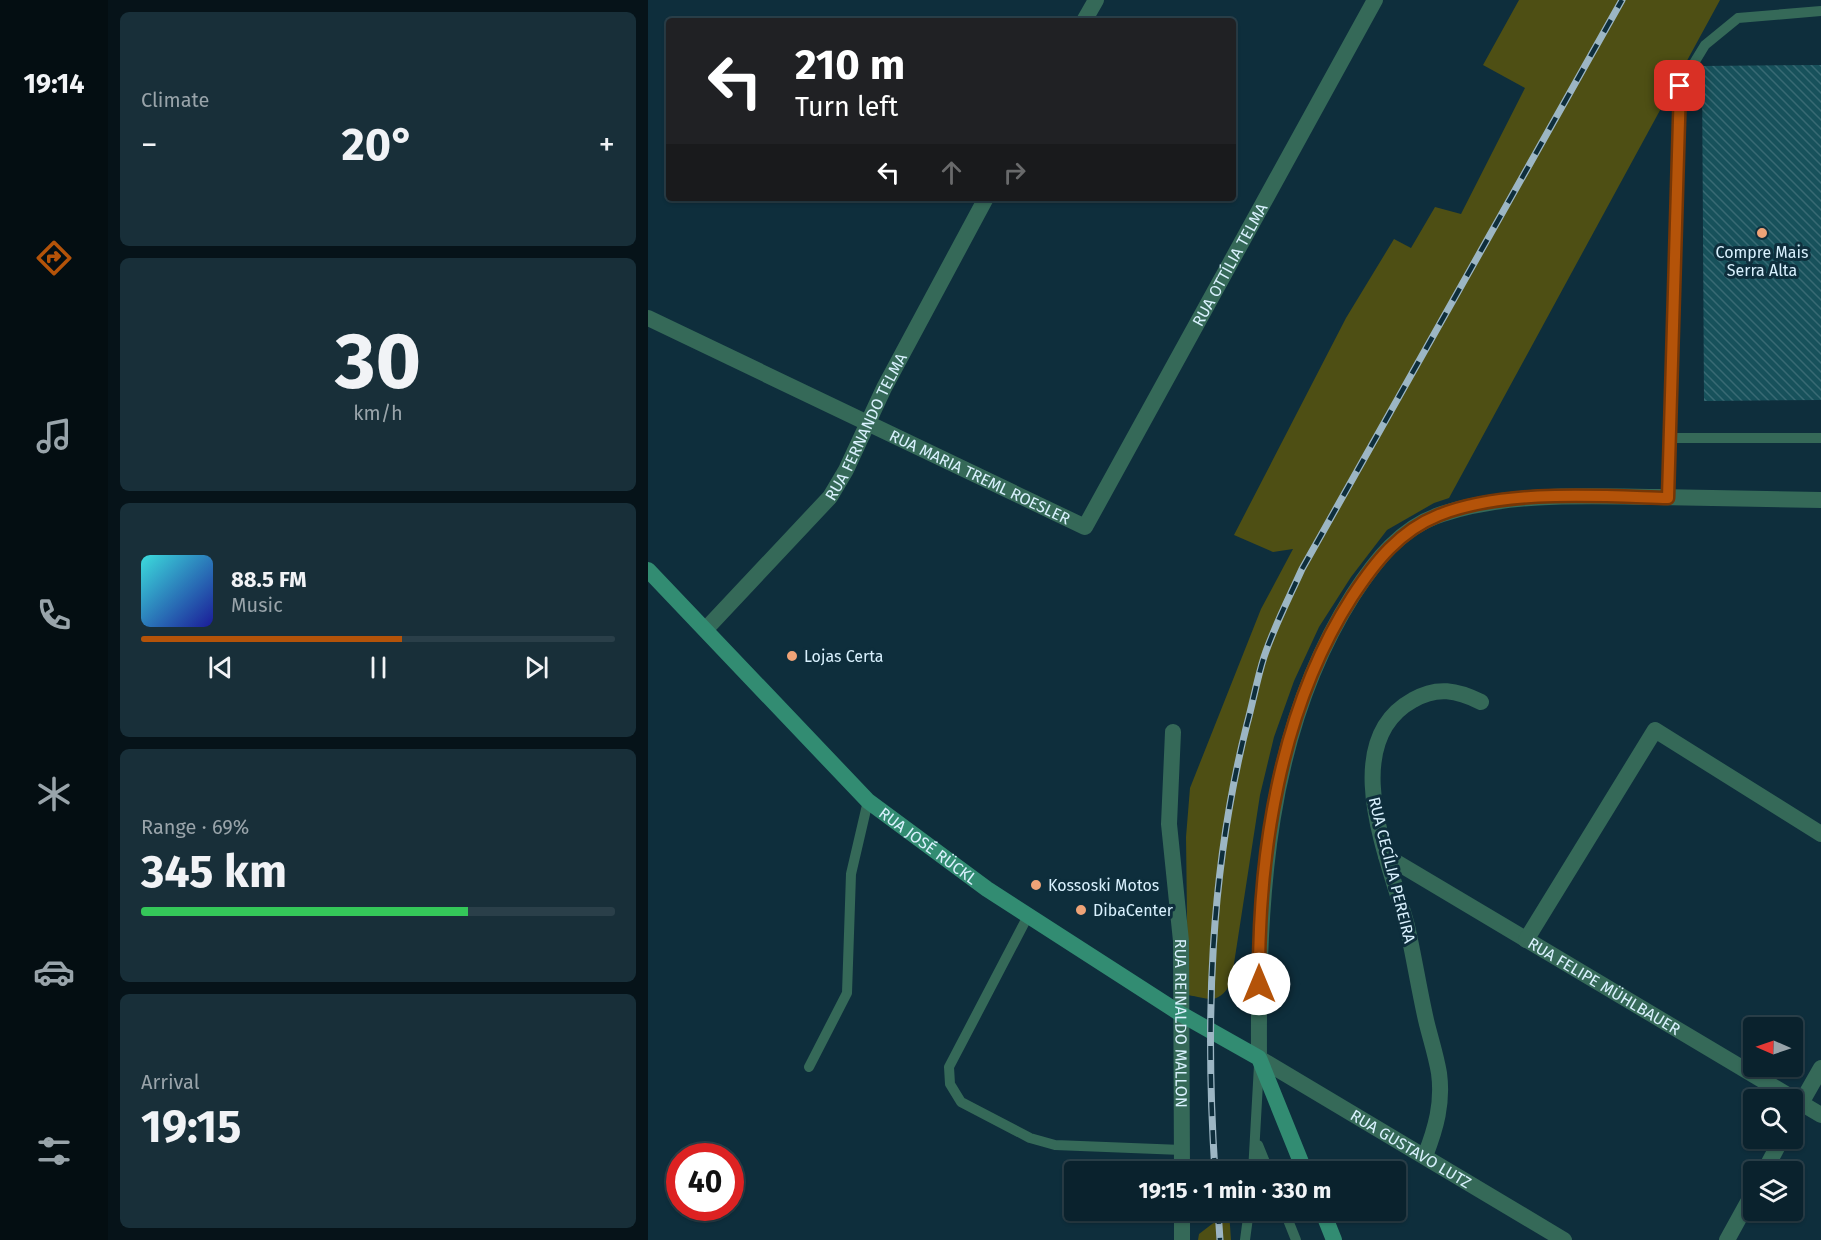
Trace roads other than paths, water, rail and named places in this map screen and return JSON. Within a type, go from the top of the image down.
[{"type":"main road","name":"RUA JOSÉ RÜCKL","points":[[648,570],[706,629],[826,760],[868,801],[951,864],[1181,1014],[1259,1058]]},
{"type":"main road","points":[[1259,1058],[1301,1161]]},
{"type":"main road","points":[[1326,1221],[1334,1240]]},
{"type":"street","points":[[1086,18],[1096,0]]},
{"type":"street","name":"RUA OTTÍLIA TELMA","points":[[1085,527],[1375,0]]},
{"type":"street","name":"RUA FERNANDO TELMA","points":[[706,629],[830,497],[984,201]]},
{"type":"street","name":"RUA MARIA TREML ROESLER","points":[[648,318],[1085,527]]},
{"type":"street","points":[[1259,1058],[1260,909],[1277,793],[1289,743],[1306,692],[1326,644],[1362,581],[1385,551],[1408,530],[1439,515],[1472,505],[1538,498],[1821,500]]},
{"type":"street","name":"RUA CECÍLIA PEREIRA","points":[[1425,1156],[1437,1125],[1440,1087],[1407,926],[1386,856],[1372,783],[1373,763],[1380,734],[1407,703],[1436,690],[1454,691],[1481,702]]},
{"type":"street","points":[[1526,940],[1655,730],[1821,834]]},
{"type":"street","name":"RUA REINALDO MALLON","points":[[1173,732],[1169,824],[1181,941],[1182,1161]]},
{"type":"street","name":"RUA FELIPE MÜHLBAUER","points":[[1386,856],[1777,1089]]},
{"type":"street","name":"RUA GUSTAVO LUTZ","points":[[1259,1058],[1564,1240]]},
{"type":"street","points":[[1803,1100],[1821,1068]]},
{"type":"street","name":"RUA FELIPE MÜHLBAUER","points":[[1803,1104],[1821,1115]]},
{"type":"street","points":[[1727,1240],[1743,1211]]},
{"type":"street","points":[[1182,1221],[1182,1240]]},
{"type":"lane","points":[[1668,498],[1680,86],[1705,45],[1738,18],[1821,11]]},
{"type":"lane","points":[[1670,438],[1821,438]]},
{"type":"lane","points":[[809,1067],[847,993],[851,873],[868,801]]},
{"type":"lane","points":[[1029,914],[950,1067],[950,1084],[960,1102],[1030,1138],[1055,1144],[1182,1150]]},
{"type":"lane","points":[[1254,1161],[1259,1058]]},
{"type":"lane","points":[[1257,1142],[1265,1161]]},
{"type":"lane","points":[[1245,1240],[1248,1221]]},
{"type":"lane","points":[[1288,1221],[1296,1240]]},
{"type":"railway","points":[[1214,1161],[1211,1002],[1218,890],[1235,779],[1264,657],[1302,569],[1622,0]]},
{"type":"railway","points":[[1219,1221],[1220,1240]]},
{"type":"place","name":"Compre Mais Serra Alta","points":[[1762,233]]},
{"type":"place","name":"Lojas Certa","points":[[792,656]]},
{"type":"place","name":"Kossoski Motos","points":[[1036,885]]},
{"type":"place","name":"DibaCenter","points":[[1081,910]]}]
